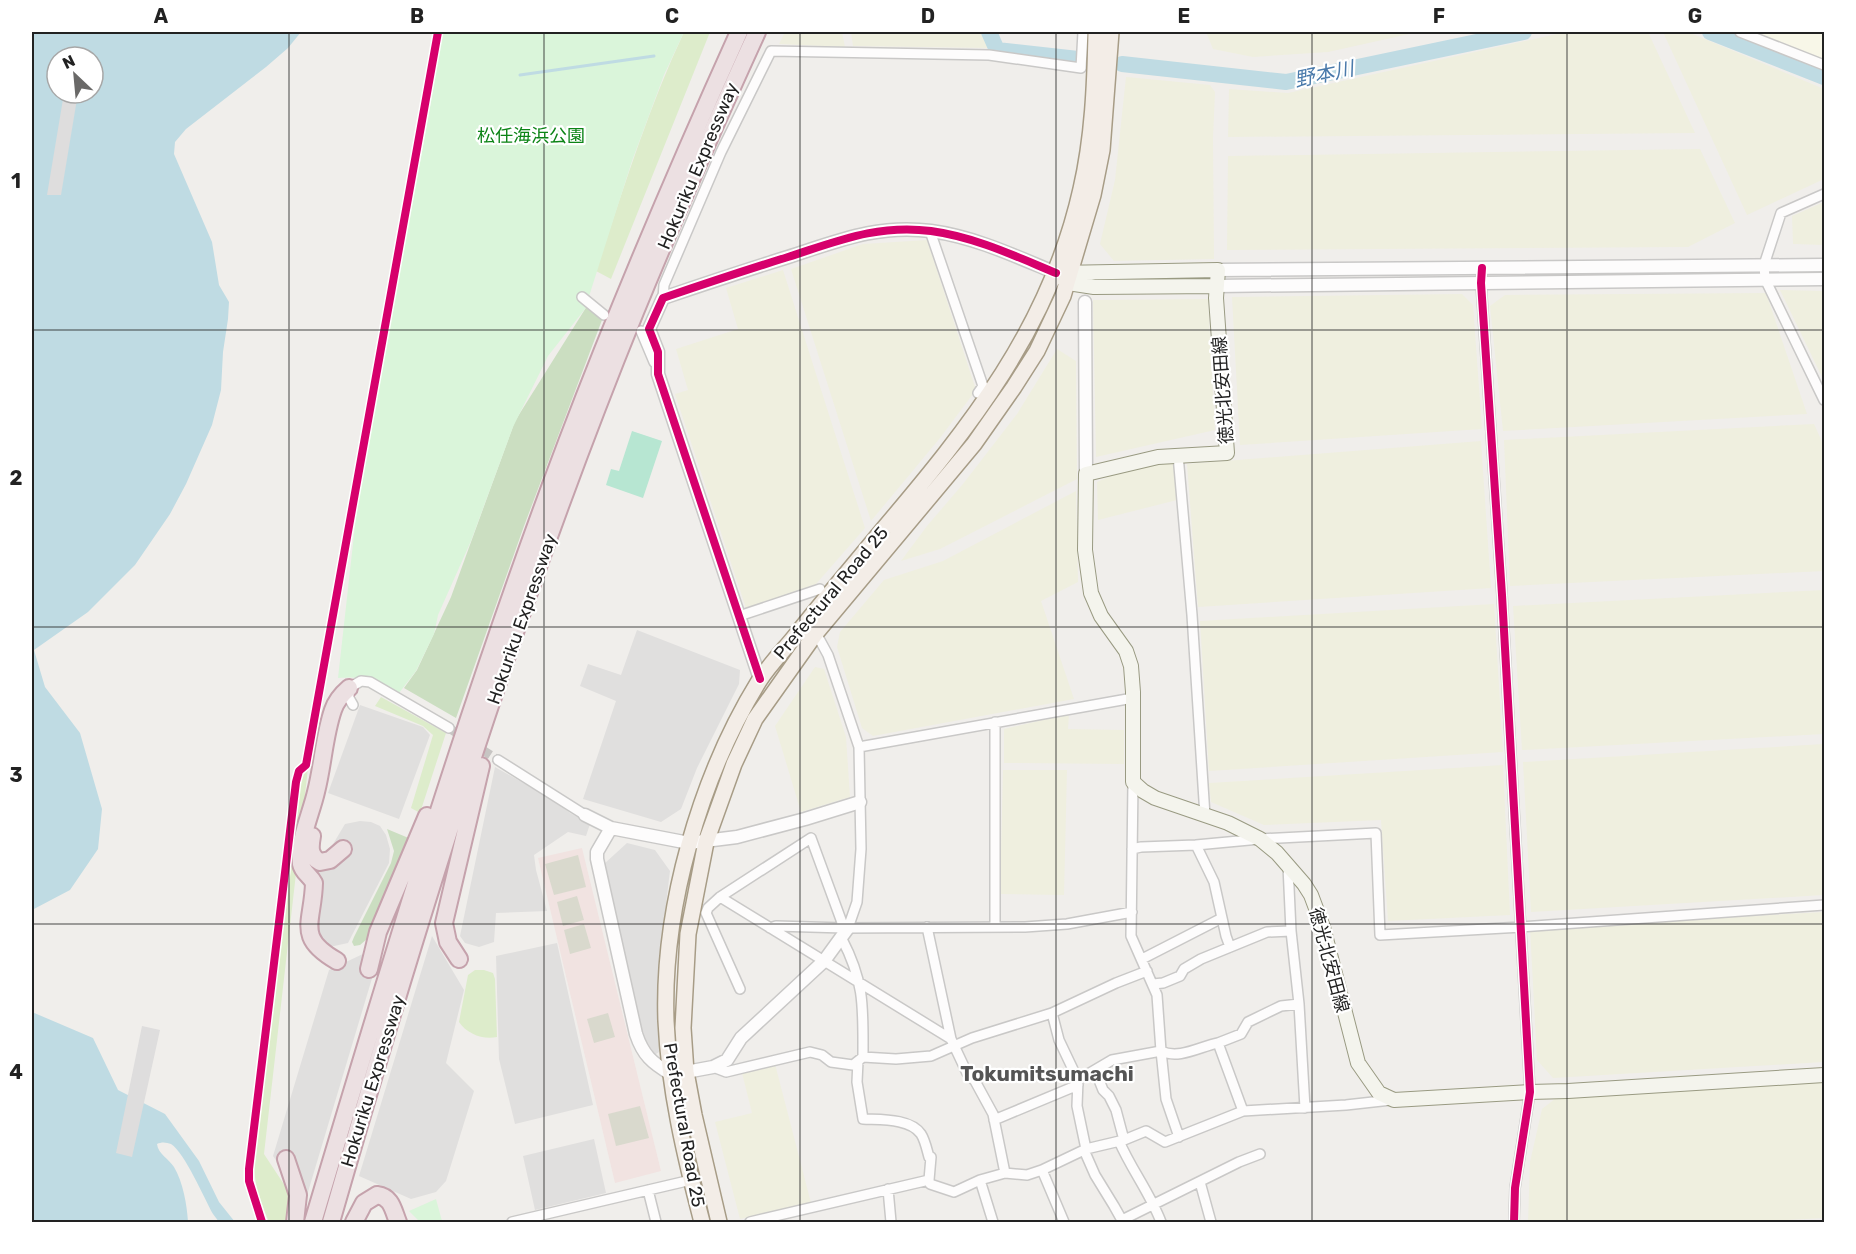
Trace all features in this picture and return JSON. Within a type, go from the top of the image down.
[{"type":"highway","name":"Hokuriku Expressway","points":[[331,1222],[363,1109],[459,802],[567,443],[620,307],[687,146],[739,32]]},
{"type":"highway","name":"Hokuriku Expressway","points":[[313,1222],[407,911],[520,597],[581,452],[635,312],[702,153],[757,32]]},
{"type":"highway","points":[[459,959],[448,942],[444,923],[520,597]]},
{"type":"highway","points":[[369,969],[378,932],[435,796],[500,619],[520,597]]},
{"type":"highway","points":[[343,849],[326,862],[316,860],[310,851],[336,712],[349,688]]},
{"type":"highway","points":[[337,961],[317,948],[312,941],[309,932],[314,883],[312,878],[304,872],[301,862],[304,836],[333,711],[341,696],[349,688]]},
{"type":"highway","points":[[286,1159],[298,1195],[295,1222]]},
{"type":"highway","points":[[354,1222],[364,1203],[377,1195],[386,1197],[390,1201],[398,1222]]},
{"type":"highway","points":[[401,1197],[402,1211],[407,1222]]},
{"type":"main road","name":"Prefectural Road 25","points":[[719,1222],[694,1115],[679,1073],[666,1021],[670,935],[689,843],[712,772],[760,679],[928,478],[965,430],[991,395],[1016,354],[1048,292],[1065,276],[1067,243],[1081,190],[1093,115],[1096,32]]},
{"type":"main road","name":"Prefectural Road 25","points":[[702,1222],[691,1180],[679,1073],[688,934],[706,842],[734,764],[755,719],[816,633],[974,444],[1037,351],[1093,195],[1102,150],[1111,32]]},
{"type":"main road","points":[[1065,276],[1218,270]]},
{"type":"main road","name":"徳光北安田線","points":[[1086,474],[1158,457],[1227,453],[1218,270]]},
{"type":"main road","points":[[1065,276],[1094,287],[1217,286]]},
{"type":"main road","points":[[1086,474],[1085,550],[1091,593],[1101,616],[1126,651],[1131,666],[1133,782]]},
{"type":"main road","name":"徳光北安田線","points":[[1133,782],[1155,798],[1228,823],[1260,839],[1288,865],[1304,884],[1316,907],[1358,1063],[1379,1092],[1394,1100]]},
{"type":"main road","points":[[1394,1100],[1824,1075]]},
{"type":"street","points":[[760,679],[658,374],[660,361],[649,328],[663,298],[664,285],[721,152],[771,51],[989,55],[1081,68],[1083,32]]},
{"type":"street","points":[[1740,32],[1824,65]]},
{"type":"street","points":[[1824,194],[1781,213],[1764,265],[1765,279],[1824,400]]},
{"type":"street","points":[[663,298],[845,237],[893,229],[930,231],[960,237],[985,244],[1065,276]]},
{"type":"street","points":[[930,231],[983,386],[978,393]]},
{"type":"street","points":[[1218,270],[1824,265]]},
{"type":"street","points":[[1482,268],[1481,284],[1522,927],[1530,1092],[1515,1188],[1514,1222]]},
{"type":"street","points":[[1217,286],[1824,279]]},
{"type":"street","points":[[582,297],[604,315]]},
{"type":"street","points":[[1084,302],[1086,474]]},
{"type":"street","points":[[641,331],[654,362],[660,361]]},
{"type":"street","points":[[1178,455],[1192,615],[1205,816]]},
{"type":"street","points":[[739,616],[820,589]]},
{"type":"street","points":[[611,828],[597,852],[597,859],[641,1049],[656,1065],[679,1073],[713,1067],[727,1060],[741,1038],[824,962],[845,931],[857,902],[861,849],[859,747],[828,655],[816,633]]},
{"type":"street","points":[[353,705],[349,698],[349,688],[361,681],[370,682],[449,728]]},
{"type":"street","points":[[859,747],[1133,698]]},
{"type":"street","points":[[995,722],[995,927]]},
{"type":"street","points":[[498,760],[585,815],[611,828],[689,843],[737,837],[860,802]]},
{"type":"street","points":[[1133,782],[1131,936],[1153,984],[1159,1007],[1166,1100],[1179,1137]]},
{"type":"street","points":[[805,819],[845,931],[862,994],[857,1082],[863,1119],[893,1121],[910,1125],[921,1133],[931,1158],[930,1184],[954,1192],[980,1180],[1005,1173],[1027,1175],[1085,1150],[1146,1131],[1165,1142],[1243,1111],[1394,1100]]},
{"type":"street","points":[[1132,849],[1376,833],[1380,935],[1824,905]]},
{"type":"street","points":[[740,989],[706,913],[708,908],[720,897],[811,838]]},
{"type":"street","points":[[1196,845],[1215,882],[1230,947]]},
{"type":"street","points":[[1288,865],[1305,1108]]},
{"type":"street","points":[[720,897],[953,1042]]},
{"type":"street","points":[[770,928],[776,926],[845,931],[927,927],[1025,927],[1067,924],[1132,912]]},
{"type":"street","points":[[1142,959],[1222,918]]},
{"type":"street","points":[[927,927],[953,1042],[967,1073],[975,1081],[994,1120],[1005,1173]]},
{"type":"street","points":[[1153,984],[1180,976],[1184,969],[1201,959],[1267,932],[1291,930]]},
{"type":"street","points":[[713,1067],[726,1072],[810,1052],[822,1055],[831,1062],[853,1065],[860,1059],[931,1056],[953,1042],[1052,1013],[1147,971]]},
{"type":"street","points":[[994,1120],[1078,1082],[1112,1060],[1161,1051],[1166,1054],[1189,1052],[1241,1034],[1248,1022],[1281,1006],[1299,1004]]},
{"type":"street","points":[[1052,1013],[1059,1040],[1078,1082],[1077,1106],[1085,1150],[1095,1175],[1122,1221],[1260,1154]]},
{"type":"street","points":[[1218,1043],[1243,1111]]},
{"type":"street","points":[[1095,1070],[1103,1090],[1116,1110],[1126,1159],[1154,1204],[1161,1222]]},
{"type":"street","points":[[1042,1170],[1064,1222]]},
{"type":"street","points":[[512,1222],[691,1180]]},
{"type":"street","points":[[750,1222],[929,1180]]},
{"type":"street","points":[[980,1180],[993,1222]]},
{"type":"street","points":[[1200,1182],[1211,1222]]},
{"type":"street","points":[[888,1189],[891,1222]]},
{"type":"street","points":[[648,1190],[656,1222]]},
{"type":"shaded area","points":[[1755,32],[1824,32],[1824,59]]},
{"type":"shaded area","points":[[637,630],[740,670],[739,684],[697,768],[681,809],[661,822],[583,799],[616,701],[580,686],[588,664],[621,675]]},
{"type":"shaded area","points":[[360,705],[423,727],[430,735],[399,819],[328,793]]},
{"type":"shaded area","points":[[495,767],[590,824],[586,836],[568,832],[534,855],[547,911],[496,913],[494,942],[479,947],[465,943],[460,936]]},
{"type":"shaded area","points":[[360,821],[380,826],[386,835],[390,849],[389,863],[348,943],[311,951],[308,886],[345,824]]},
{"type":"shaded area","points":[[627,843],[655,850],[670,871],[658,969],[659,1052],[653,1056],[644,1041],[604,864]]},
{"type":"shaded area","points":[[582,848],[661,1171],[615,1183],[538,858]]},
{"type":"shaded area","points":[[578,855],[586,887],[554,895],[545,864]]},
{"type":"shaded area","points":[[577,896],[584,920],[563,926],[557,902]]},
{"type":"shaded area","points":[[584,924],[591,948],[570,954],[564,930]]},
{"type":"shaded area","points":[[432,936],[464,990],[446,1063],[474,1091],[446,1181],[436,1192],[411,1199],[359,1176]]},
{"type":"shaded area","points":[[557,943],[593,1105],[515,1124],[499,1059],[496,956]]},
{"type":"shaded area","points":[[382,945],[305,1202],[273,1156],[329,970]]},
{"type":"shaded area","points":[[608,1013],[615,1037],[594,1043],[587,1019]]},
{"type":"shaded area","points":[[640,1106],[649,1138],[616,1146],[608,1114]]},
{"type":"shaded area","points":[[594,1139],[606,1193],[535,1210],[523,1156]]},
{"type":"green space","name":"松任海浜公園","points":[[442,32],[684,32],[664,75],[632,161],[585,309],[548,356],[513,427],[471,541],[438,615],[434,634],[416,671],[399,693],[384,684],[370,680],[338,678],[360,481],[427,125]]},
{"type":"green space","points":[[684,32],[710,32],[611,279],[596,271],[647,120]]},
{"type":"green space","points":[[785,32],[842,32],[845,47],[779,44]]},
{"type":"green space","points":[[851,32],[984,32],[991,48],[853,46]]},
{"type":"green space","points":[[1206,32],[1418,32],[1328,52],[1253,57],[1213,49]]},
{"type":"green space","points":[[1566,32],[1648,32],[1695,133],[1228,137],[1229,89],[1288,93]]},
{"type":"green space","points":[[1663,32],[1688,32],[1824,89],[1824,179],[1747,215]]},
{"type":"green space","points":[[1126,77],[1210,85],[1215,92],[1214,259],[1114,261],[1100,244],[1115,180]]},
{"type":"green space","points":[[1700,149],[1735,223],[1688,247],[1227,250],[1228,156]]},
{"type":"green space","points":[[1824,202],[1824,245],[1793,244],[1792,216]]},
{"type":"green space","points":[[927,240],[976,390],[940,438],[871,521],[791,269],[863,244]]},
{"type":"green space","points":[[783,270],[865,528],[816,584],[746,608],[675,394],[688,390],[676,349],[738,329],[726,288]]},
{"type":"green space","points":[[1780,290],[1824,291],[1824,381]]},
{"type":"green space","points":[[1766,293],[1807,414],[1503,431],[1490,306],[1505,295]]},
{"type":"green space","points":[[1462,294],[1473,305],[1482,429],[1240,445],[1232,297]]},
{"type":"green space","points":[[1208,299],[1215,430],[1096,457],[1093,300]]},
{"type":"green space","points":[[587,306],[602,320],[524,526],[456,718],[404,688],[417,670],[451,597],[515,421]]},
{"type":"green space","points":[[1057,349],[1076,361],[1077,479],[940,549],[901,561],[1017,414]]},
{"type":"green space","points":[[1814,424],[1824,446],[1824,571],[1510,586],[1504,440]]},
{"type":"green space","points":[[632,431],[662,441],[643,498],[606,485],[611,469],[619,471]]},
{"type":"green space","points":[[1481,441],[1491,588],[1198,607],[1187,464]]},
{"type":"green space","points":[[1174,461],[1177,500],[1098,520],[1097,482],[1134,466]]},
{"type":"green space","points":[[1076,491],[1078,582],[1041,601],[1074,699],[873,736],[862,728],[837,647],[840,632],[884,580],[943,561]]},
{"type":"green space","points":[[1824,590],[1824,734],[1522,750],[1513,606]]},
{"type":"green space","points":[[1494,604],[1503,752],[1209,771],[1200,621]]},
{"type":"green space","points":[[815,667],[824,669],[846,737],[850,797],[801,812],[775,726]]},
{"type":"green space","points":[[381,697],[446,733],[420,813],[411,808],[433,735],[423,726],[375,706]]},
{"type":"green space","points":[[1069,714],[1068,729],[1124,730],[1124,764],[1004,763],[1004,729]]},
{"type":"green space","points":[[1824,744],[1824,895],[1531,912],[1523,762]]},
{"type":"green space","points":[[1503,765],[1510,915],[1388,921],[1381,820],[1264,825],[1211,802],[1209,783]]},
{"type":"green space","points":[[308,768],[264,1154],[291,1195],[288,1222],[269,1222],[258,1195],[254,1171],[300,773]]},
{"type":"green space","points":[[1003,770],[1067,770],[1064,895],[1000,894]]},
{"type":"green space","points":[[387,829],[411,839],[389,884],[367,939],[360,945],[354,946],[352,942],[354,937],[391,863],[394,851]]},
{"type":"green space","points":[[1824,912],[1824,1062],[1553,1078],[1537,1060],[1530,928]]},
{"type":"green space","points":[[475,970],[493,973],[495,979],[497,1037],[486,1038],[476,1035],[466,1030],[459,1022],[468,975]]},
{"type":"green space","points":[[775,1064],[811,1203],[740,1219],[715,1122],[752,1113],[742,1073]]},
{"type":"green space","points":[[1824,1081],[1824,1218],[1751,1222],[1528,1222],[1530,1162],[1542,1109],[1556,1098]]},
{"type":"green space","points":[[436,1199],[442,1221],[420,1222],[409,1211]]},
{"type":"water","points":[[32,32],[301,32],[288,48],[186,129],[175,142],[174,154],[212,242],[219,285],[229,302],[221,390],[212,425],[170,514],[135,565],[88,612],[34,650],[45,687],[80,733],[102,809],[98,849],[70,890],[32,910]]},
{"type":"water","points":[[32,1012],[93,1038],[118,1090],[165,1114],[199,1161],[219,1202],[235,1222],[219,1222],[182,1156],[171,1144],[164,1142],[157,1144],[158,1148],[174,1167],[180,1180],[186,1201],[188,1222],[32,1222]]},
{"type":"pier","points":[[62,105],[76,105],[61,195],[47,195]]},
{"type":"pier","points":[[142,1026],[160,1030],[132,1157],[116,1153]]},
{"type":"waterway","name":"野本川","points":[[989,32],[997,50],[1078,59]]},
{"type":"waterway","name":"野本川","points":[[1122,64],[1286,82],[1524,32]]},
{"type":"waterway","name":"野本川","points":[[1710,32],[1824,77]]},
{"type":"waterway","points":[[520,75],[654,56]]},
{"type":"tunnel","points":[[449,728],[498,760]]},
{"type":"cycle path","points":[[262,1222],[249,1181],[249,1169],[296,782],[299,771],[306,765],[438,32]]},
{"type":"cycle path","points":[[760,679],[658,374],[658,352],[649,329],[663,298],[841,240],[893,230],[931,231],[963,238],[995,248],[1056,273]]},
{"type":"cycle path","points":[[1482,268],[1481,283],[1502,595],[1530,1092],[1515,1188],[1514,1222]]},
{"type":"district","name":"Tokumitsumachi","points":[[1047,1073]]}]
